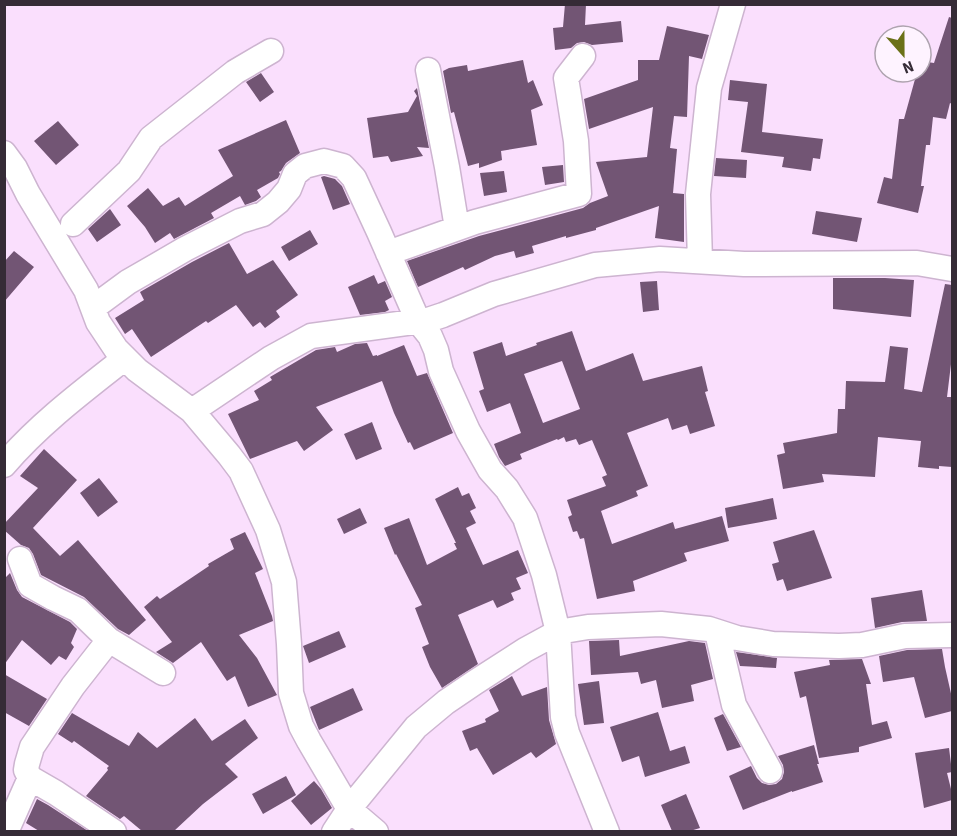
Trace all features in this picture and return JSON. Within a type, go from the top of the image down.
[{"type":"street","points":[[700,261],[698,194],[709,88],[733,4]]},
{"type":"street","points":[[73,224],[129,171],[152,138],[235,72],[271,51]]},
{"type":"street","points":[[388,253],[457,228],[579,194],[576,141],[566,78],[583,56]]},
{"type":"street","points":[[428,70],[457,228]]},
{"type":"street","points":[[4,153],[87,290],[98,322],[116,349],[137,369],[192,411],[241,471],[268,530],[284,582],[291,693],[296,712],[309,741],[349,809],[376,831]]},
{"type":"street","points":[[94,307],[128,282],[185,249],[240,221],[263,214],[278,202],[289,189],[295,174],[305,166],[324,161],[343,166],[354,178],[418,321],[430,336],[441,371],[468,431],[490,470],[507,489],[525,518],[544,575],[558,632],[563,717],[567,733],[607,831]]},
{"type":"street","points":[[192,411],[271,358],[311,336],[428,320],[494,294],[595,265],[660,259],[744,264],[917,262],[952,269]]},
{"type":"street","points":[[4,465],[20,447],[70,402],[125,358]]},
{"type":"street","points":[[20,559],[30,585],[78,610],[109,640],[163,673]]},
{"type":"street","points":[[334,831],[349,809],[416,727],[446,702],[525,650],[558,632],[588,627],[661,624],[709,630],[737,638],[773,644],[819,646],[862,645],[905,636],[952,634]]},
{"type":"street","points":[[717,632],[734,705],[770,771]]},
{"type":"street","points":[[109,640],[73,686],[32,747],[27,764],[27,774],[114,831]]},
{"type":"street","points":[[6,831],[30,778]]},
{"type":"building","points":[[565,4],[586,4],[585,25],[621,21],[623,42],[592,45],[584,42],[577,43],[571,48],[555,50],[553,28],[563,27]]},
{"type":"building","points":[[949,17],[952,18],[952,104],[950,103],[946,119],[933,117],[930,145],[926,145],[921,186],[924,186],[918,213],[877,203],[884,177],[892,179],[899,119],[904,119],[914,84],[933,84],[934,63]]},
{"type":"building","points":[[667,26],[709,35],[702,59],[689,56],[687,117],[674,116],[670,148],[677,149],[673,193],[684,194],[684,242],[655,238],[659,206],[596,228],[596,230],[532,246],[534,253],[516,258],[514,251],[495,256],[418,287],[407,261],[479,236],[583,208],[608,196],[596,162],[647,157],[653,107],[589,129],[584,99],[638,80],[638,60],[659,60]]},
{"type":"building","points":[[523,60],[528,83],[533,80],[543,105],[531,110],[537,145],[501,151],[502,160],[479,168],[479,163],[468,166],[454,112],[451,113],[443,71],[467,65],[468,71]]},
{"type":"building","points":[[261,73],[274,92],[260,102],[246,82]]},
{"type":"building","points":[[730,80],[767,84],[762,132],[823,139],[820,159],[813,158],[811,171],[782,167],[784,157],[741,152],[748,102],[728,100]]},
{"type":"building","points":[[417,88],[429,148],[417,147],[423,156],[391,162],[388,156],[373,158],[367,118],[408,112],[417,96],[414,91]]},
{"type":"building","points":[[286,120],[300,153],[286,163],[279,172],[278,178],[257,190],[261,197],[256,201],[245,205],[240,196],[211,213],[214,218],[174,239],[170,233],[155,243],[127,206],[148,188],[163,206],[179,197],[185,206],[233,176],[218,150]]},
{"type":"building","points":[[58,121],[79,145],[56,165],[34,141]]},
{"type":"building","points":[[716,158],[747,160],[746,178],[714,176]]},
{"type":"building","points":[[563,165],[564,182],[545,185],[542,167]]},
{"type":"building","points":[[504,171],[507,192],[484,196],[480,173]]},
{"type":"building","points":[[321,177],[335,179],[342,186],[350,204],[333,210]]},
{"type":"building","points":[[110,209],[121,225],[97,242],[88,229]]},
{"type":"building","points":[[816,211],[862,218],[857,242],[812,234]]},
{"type":"building","points":[[310,230],[318,244],[289,261],[281,247]]},
{"type":"building","points":[[229,243],[247,274],[273,260],[298,295],[276,311],[280,317],[265,328],[260,322],[253,327],[236,305],[208,323],[206,321],[151,357],[132,329],[125,334],[115,318],[144,300],[140,292]]},
{"type":"building","points":[[14,251],[34,267],[4,302],[4,262]]},
{"type":"building","points":[[374,275],[378,284],[385,281],[392,297],[385,301],[389,310],[360,315],[348,287]]},
{"type":"building","points":[[833,278],[914,280],[911,317],[833,309]]},
{"type":"building","points":[[657,281],[659,310],[643,312],[640,282]]},
{"type":"building","points":[[945,284],[952,285],[952,356],[947,397],[952,397],[952,467],[939,466],[939,469],[918,467],[921,441],[878,437],[875,477],[822,474],[824,482],[783,489],[777,455],[785,453],[783,443],[837,433],[838,409],[845,409],[846,381],[885,382],[890,346],[908,348],[904,389],[922,392]]},
{"type":"building","points":[[572,331],[586,371],[633,353],[643,381],[702,366],[708,391],[705,392],[715,426],[690,434],[687,425],[672,430],[668,418],[627,433],[648,486],[636,491],[638,496],[601,511],[612,544],[673,522],[675,529],[722,516],[729,541],[684,553],[687,561],[633,581],[635,591],[597,599],[584,538],[580,539],[577,531],[573,532],[568,517],[572,515],[567,500],[606,486],[602,477],[607,475],[592,440],[579,445],[576,439],[566,442],[564,437],[557,439],[520,454],[522,459],[505,466],[494,444],[521,433],[510,403],[487,412],[479,391],[484,389],[473,352],[502,342],[506,356],[537,345],[536,343]],"holes":[[[562,361],[580,409],[543,423],[524,374]]]},
{"type":"building","points":[[367,343],[373,356],[404,345],[417,376],[427,373],[453,433],[414,450],[410,442],[408,443],[394,413],[382,381],[316,407],[333,430],[304,451],[297,441],[250,459],[228,414],[259,400],[254,391],[272,380],[270,377],[316,350],[335,347],[337,352],[355,344]]},
{"type":"building","points":[[372,422],[382,449],[356,460],[344,434]]},
{"type":"building","points":[[44,449],[77,480],[33,528],[60,556],[78,540],[146,620],[129,635],[118,629],[84,597],[41,575],[29,548],[21,545],[4,530],[4,524],[38,488],[20,476]]},
{"type":"building","points":[[99,478],[118,502],[98,517],[80,493]]},
{"type":"building","points":[[458,487],[462,496],[469,493],[476,508],[470,511],[476,523],[466,528],[483,565],[518,550],[528,573],[516,578],[521,589],[511,593],[514,600],[497,608],[493,600],[458,615],[478,664],[442,688],[422,647],[429,644],[415,608],[422,605],[395,555],[384,528],[409,518],[427,565],[457,549],[435,499]]},
{"type":"building","points":[[773,498],[777,519],[728,528],[725,508]]},
{"type":"building","points":[[360,508],[367,523],[344,534],[337,519]]},
{"type":"building","points":[[814,530],[832,578],[787,591],[783,579],[777,581],[772,564],[779,562],[773,542]]},
{"type":"building","points":[[245,532],[263,569],[255,573],[273,621],[239,635],[257,658],[277,695],[248,707],[235,676],[227,681],[201,642],[173,663],[156,652],[172,642],[144,607],[157,596],[160,599],[209,566],[208,564],[234,549],[230,539]]},
{"type":"building","points":[[10,573],[22,597],[70,622],[77,629],[71,643],[74,647],[66,660],[59,656],[51,665],[22,640],[4,665],[4,579]]},
{"type":"building","points":[[922,590],[927,621],[902,622],[875,628],[871,598]]},
{"type":"building","points":[[339,631],[346,647],[309,663],[303,646]]},
{"type":"building","points":[[619,640],[620,656],[689,641],[705,643],[713,679],[691,685],[694,701],[662,708],[656,680],[641,684],[638,672],[591,675],[589,641]]},
{"type":"building","points":[[942,649],[952,698],[952,711],[925,718],[914,677],[883,682],[879,656],[907,650]]},
{"type":"building","points":[[736,652],[777,658],[776,668],[740,666]]},
{"type":"building","points":[[862,659],[871,684],[866,684],[872,725],[887,721],[892,738],[859,747],[859,752],[819,758],[806,696],[800,698],[794,672],[830,665],[829,660]]},
{"type":"building","points":[[4,674],[47,699],[29,726],[4,712]]},
{"type":"building","points":[[512,676],[522,696],[547,687],[549,720],[556,744],[536,758],[531,752],[493,775],[477,748],[470,751],[462,731],[486,722],[485,719],[499,711],[489,690]]},
{"type":"building","points":[[599,681],[604,723],[584,725],[578,684]]},
{"type":"building","points":[[353,688],[363,710],[319,730],[310,707]]},
{"type":"building","points":[[658,712],[670,751],[685,746],[690,763],[645,777],[639,756],[622,762],[610,727]]},
{"type":"building","points":[[72,713],[129,746],[138,732],[157,748],[195,718],[212,741],[245,719],[258,738],[225,764],[238,777],[203,804],[174,831],[142,831],[124,816],[120,819],[86,796],[109,766],[74,741],[72,743],[58,734]]},
{"type":"building","points":[[723,714],[741,747],[727,751],[714,718]]},
{"type":"building","points":[[814,745],[823,782],[743,810],[729,776],[751,766],[762,783],[776,784],[782,779],[784,772],[778,756]]},
{"type":"building","points":[[949,748],[952,772],[947,773],[952,800],[924,808],[915,753]]},
{"type":"building","points":[[286,776],[296,795],[263,814],[252,794]]},
{"type":"building","points":[[314,781],[332,808],[311,825],[291,801]]},
{"type":"building","points":[[686,794],[700,828],[690,831],[672,831],[661,805]]},
{"type":"building","points":[[37,799],[88,831],[39,831],[26,823]]}]
